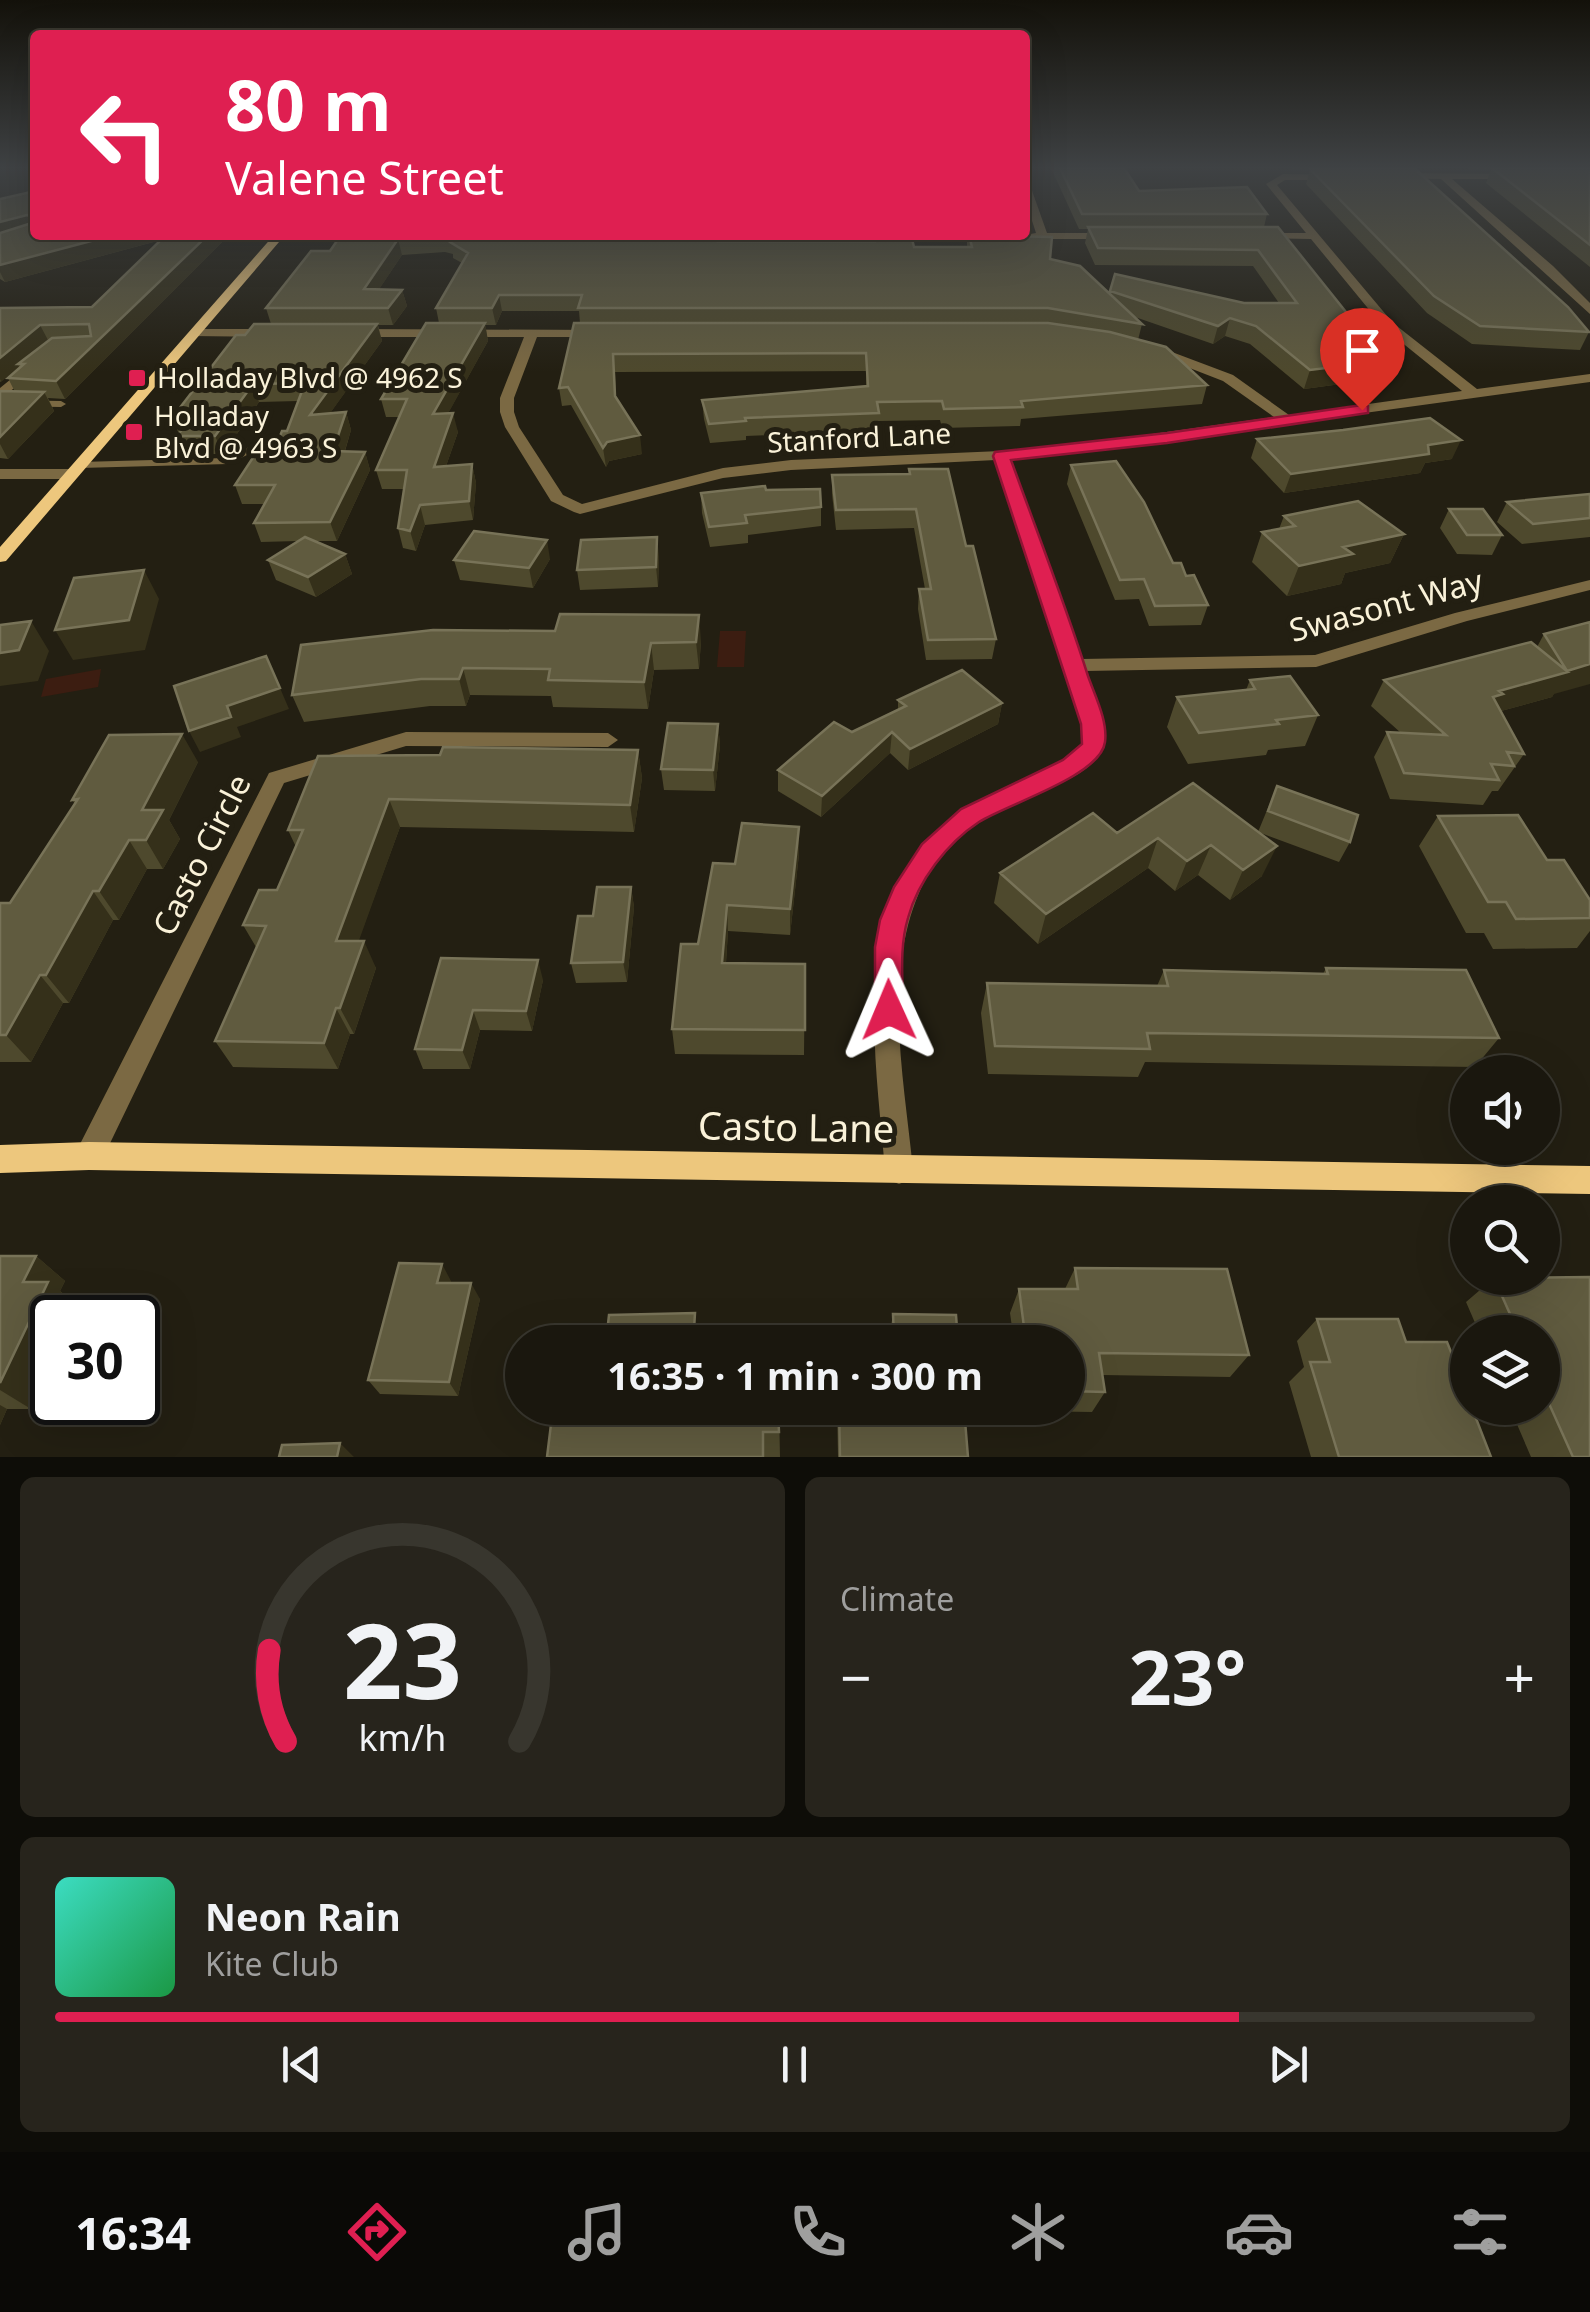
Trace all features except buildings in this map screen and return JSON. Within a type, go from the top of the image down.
[{"type":"street","points":[[1030,236],[1133,236]]},
{"type":"street","points":[[1254,236],[1313,236],[1389,326],[1474,394]]},
{"type":"street","points":[[1512,236],[1590,310]]},
{"type":"street","points":[[0,557],[276,240]]},
{"type":"street","points":[[195,333],[286,333]]},
{"type":"street","points":[[343,333],[611,333]]},
{"type":"street","name":"Stanford Lane","points":[[532,333],[507,398],[506,412],[557,498],[580,509],[723,473],[791,465],[1002,456],[1167,438],[1590,378]]},
{"type":"street","points":[[1139,346],[1228,378],[1287,420]]},
{"type":"street","points":[[0,395],[44,359]]},
{"type":"street","points":[[899,1170],[887,976],[894,920],[915,872],[949,832],[992,803],[1072,766],[1094,744],[1074,665],[1002,456]]},
{"type":"street","points":[[0,474],[76,470]]},
{"type":"street","name":"Swasont Way","points":[[1074,665],[1316,662],[1460,617],[1590,585]]},
{"type":"street","name":"Casto Circle","points":[[89,1156],[276,778],[406,739],[608,740]]},
{"type":"street","name":"Casto Lane","points":[[0,1159],[89,1156],[1590,1180]]},
{"type":"lane","points":[[0,403],[61,404]]},
{"type":"lane","points":[[76,470],[228,461],[262,444]]},
{"type":"shaded area","points":[[720,631],[746,631],[744,667],[717,667]]},
{"type":"shaded area","points":[[101,669],[98,687],[41,697],[46,679]]},
{"type":"place","name":"Holladay Blvd @ 4962 S","points":[[137,378]]},
{"type":"place","name":"Holladay Blvd @ 4963 S","points":[[134,432]]},
{"type":"route","points":[[889,1010],[888,947],[894,920],[903,894],[931,851],[969,816],[1072,766],[1094,744],[1074,665],[1002,456],[1167,438],[1362,410]]}]
